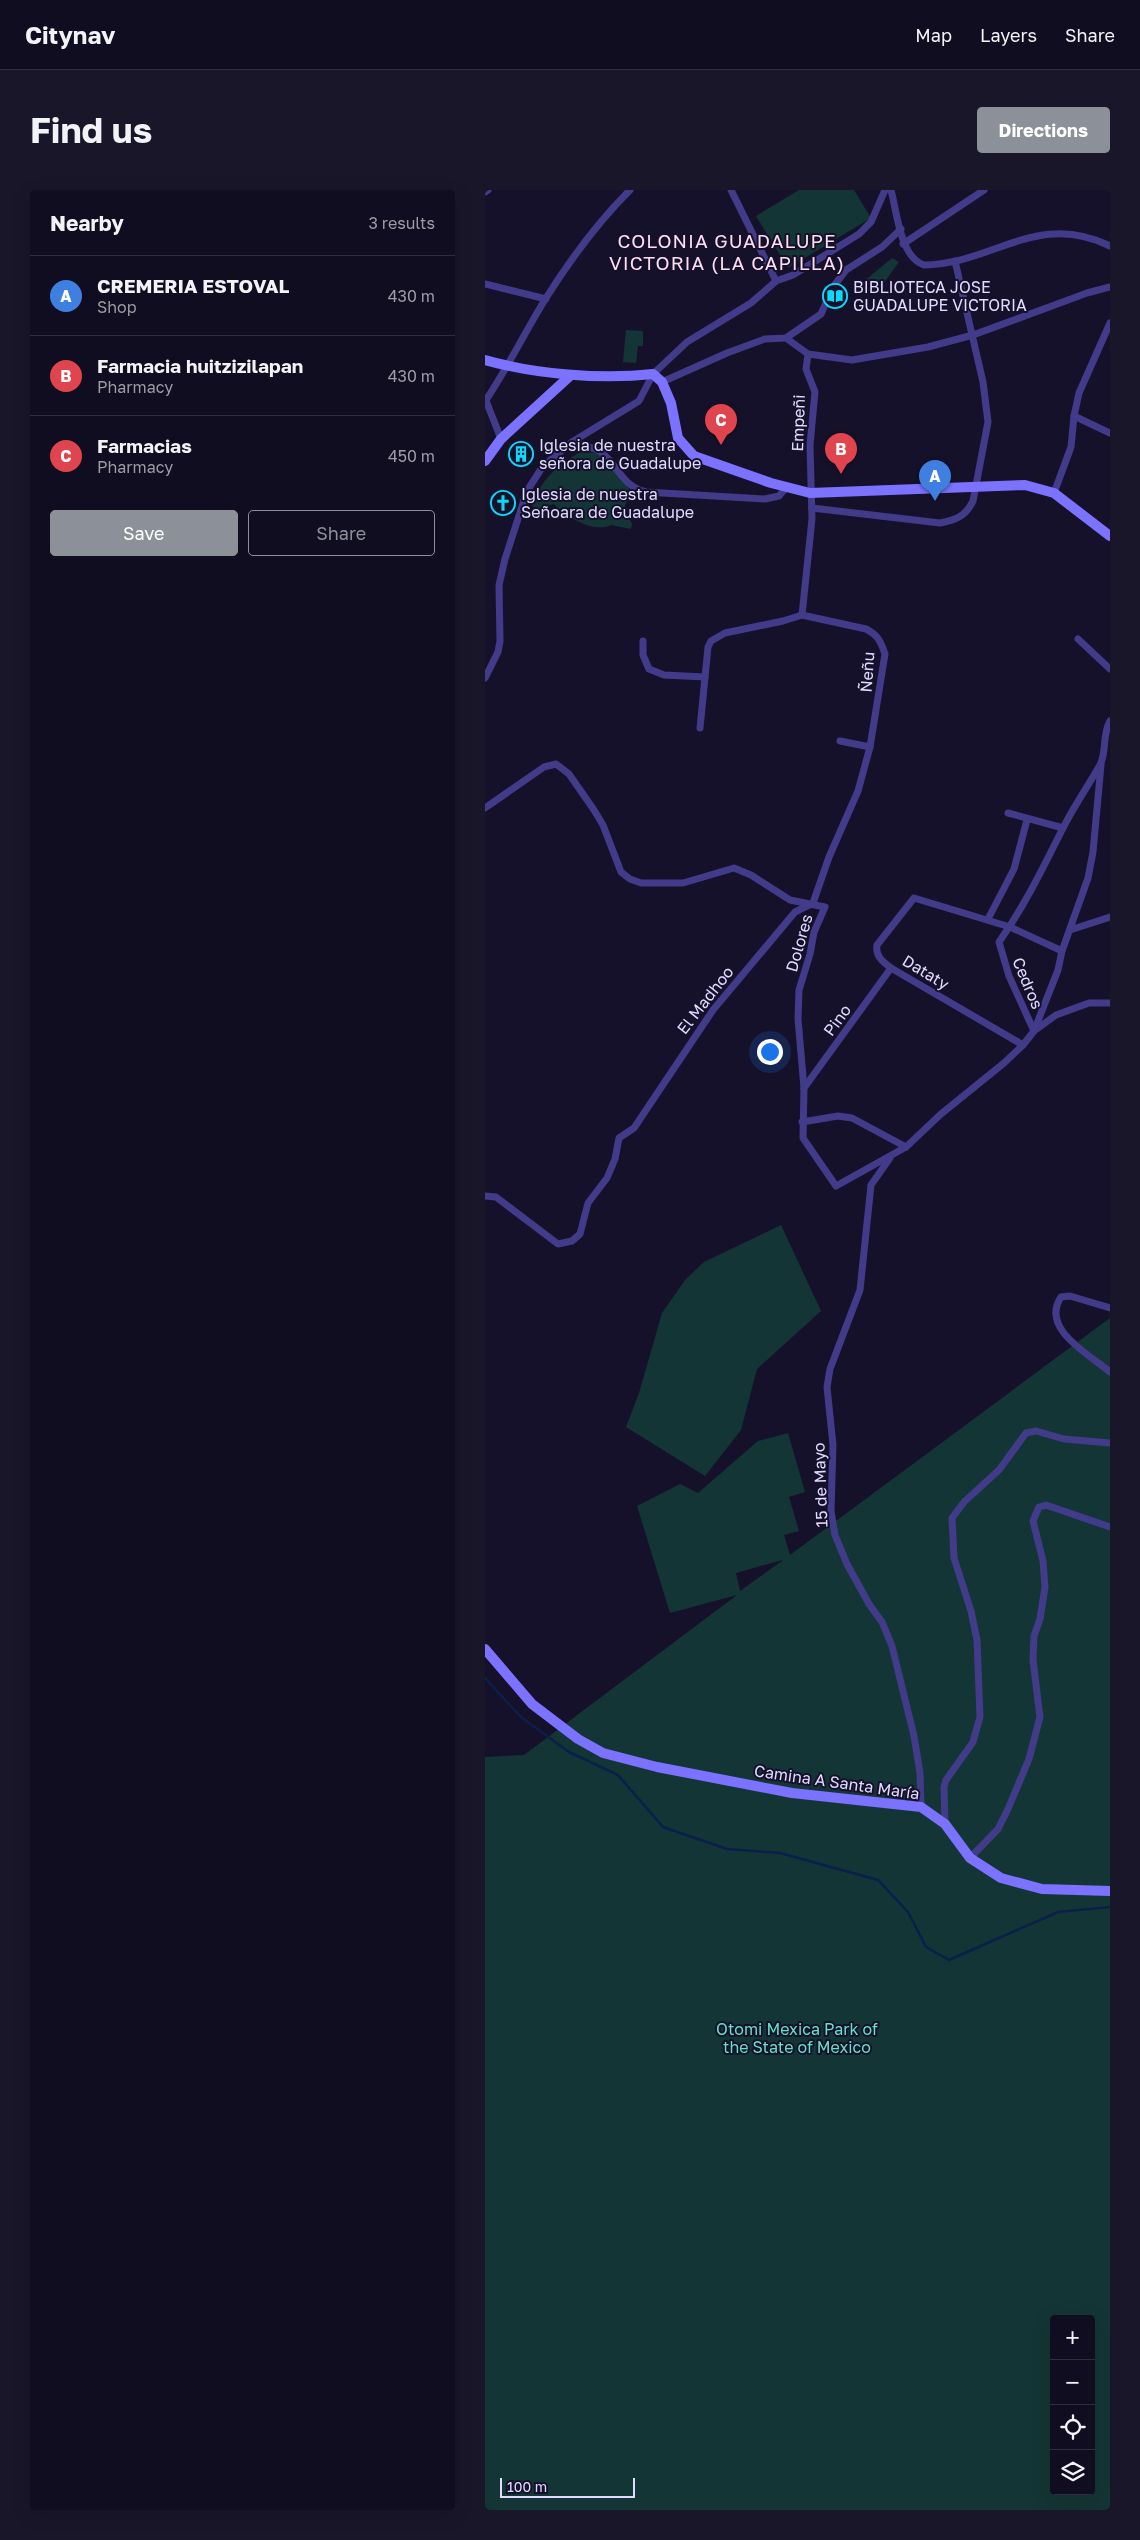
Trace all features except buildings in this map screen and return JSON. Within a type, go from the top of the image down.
[{"type":"main road","points":[[485,360],[508,367],[571,375],[653,374],[663,382],[671,403],[678,438],[695,456],[787,487],[810,492],[974,485],[1025,485],[1054,493],[1110,536]]},
{"type":"main road","points":[[485,461],[501,439],[571,375]]},
{"type":"main road","name":"Camina A Santa María","points":[[485,1648],[532,1704],[578,1739],[603,1752],[657,1767],[792,1793],[921,1807],[945,1824],[970,1858],[1001,1878],[1033,1887],[1110,1891]]},
{"type":"street","points":[[501,439],[486,399],[508,367],[546,299],[596,227],[630,190]]},
{"type":"street","points":[[731,190],[776,281]]},
{"type":"street","points":[[485,678],[498,652],[500,641],[499,584],[527,491],[543,466],[572,442],[639,401],[653,374],[687,342],[751,303],[776,281],[793,275],[859,234],[871,222],[885,190]]},
{"type":"street","points":[[891,190],[903,244],[913,258],[924,265],[955,261],[1039,234],[1078,234],[1110,246]]},
{"type":"street","points":[[903,244],[984,190]]},
{"type":"street","points":[[663,382],[727,352],[765,340],[786,338],[821,314],[833,287],[846,270],[883,247],[901,229]]},
{"type":"street","points":[[812,508],[940,523],[952,521],[968,511],[973,500],[974,485],[987,422],[973,335],[955,261]]},
{"type":"street","points":[[485,284],[546,299]]},
{"type":"street","points":[[786,338],[808,354],[852,360],[875,358],[973,335],[1025,318],[1087,293],[1110,287]]},
{"type":"street","points":[[1054,493],[1071,447],[1074,416],[1086,375],[1110,323]]},
{"type":"street","name":"Empeñi","points":[[808,354],[806,369],[815,392],[810,492]]},
{"type":"street","points":[[1074,416],[1110,433]]},
{"type":"street","points":[[572,442],[599,451],[626,482],[638,490],[646,492],[765,499],[779,496],[787,487]]},
{"type":"street","points":[[700,728],[708,648],[711,641],[717,636],[801,615],[812,508],[810,492]]},
{"type":"street","name":"Ñeñu","points":[[801,615],[867,629],[876,634],[882,643],[885,654],[871,747],[858,791],[829,857],[813,903]]},
{"type":"street","points":[[1078,639],[1110,668]]},
{"type":"street","points":[[643,641],[643,655],[649,669],[664,675],[705,677]]},
{"type":"street","name":"Cedros","points":[[837,1186],[906,1147],[1023,1045],[1033,1031],[1000,950],[999,942],[1053,852],[1063,828],[1101,763],[1106,730],[1110,721]]},
{"type":"street","points":[[840,741],[871,747]]},
{"type":"street","points":[[1033,1031],[1058,970],[1061,951],[1088,878],[1093,852],[1101,763]]},
{"type":"street","name":"Dolores","points":[[485,808],[544,767],[556,764],[569,774],[603,826],[621,872],[630,879],[641,883],[683,883],[734,868],[751,875],[789,900],[813,903],[825,907],[814,932],[797,1005],[804,1088],[802,1122],[803,1138],[837,1186]]},
{"type":"street","points":[[1009,813],[1027,820],[1063,828]]},
{"type":"street","points":[[1027,820],[1014,869],[988,919],[1010,926],[1061,951]]},
{"type":"street","name":"Dataty","points":[[988,919],[914,898],[877,945],[877,952],[881,959],[891,968],[1023,1045]]},
{"type":"street","name":"El Madhoo","points":[[485,1196],[497,1197],[558,1244],[572,1241],[581,1234],[591,1197],[607,1178],[615,1159],[617,1142],[634,1128],[713,1010],[795,912],[813,903]]},
{"type":"street","points":[[1070,930],[1110,917]]},
{"type":"street","name":"Pino","points":[[804,1088],[891,968]]},
{"type":"street","points":[[1033,1031],[1056,1015],[1073,1007],[1096,1002],[1110,1003]]},
{"type":"street","points":[[802,1122],[838,1116],[852,1118],[906,1147]]},
{"type":"street","name":"15 de Mayo","points":[[891,1157],[871,1185],[860,1290],[831,1369],[827,1387],[833,1445],[831,1511],[835,1535],[847,1564],[865,1597],[882,1622],[892,1646],[914,1736],[920,1773],[921,1807]]},
{"type":"street","points":[[1110,1308],[1070,1296],[1061,1297],[1055,1308],[1055,1316],[1062,1331],[1070,1340],[1110,1372]]},
{"type":"street","points":[[945,1824],[944,1788],[946,1780],[973,1742],[979,1716],[977,1640],[971,1611],[954,1558],[952,1518],[964,1502],[999,1470],[1026,1433],[1036,1431],[1064,1439],[1110,1443]]},
{"type":"street","points":[[970,1858],[998,1829],[1008,1810],[1029,1759],[1040,1717],[1033,1678],[1033,1646],[1045,1587],[1043,1560],[1033,1521],[1034,1512],[1039,1506],[1045,1505],[1110,1527]]},
{"type":"green space","points":[[799,190],[854,190],[871,218],[788,268],[756,216]]},
{"type":"green space","points":[[892,258],[899,262],[878,291],[863,282]]},
{"type":"green space","points":[[626,330],[643,331],[643,346],[638,346],[636,363],[623,362]]},
{"type":"green space","points":[[582,451],[600,454],[631,491],[624,508],[632,524],[631,529],[611,525],[597,527],[589,525],[565,514],[554,504],[537,509],[532,506],[540,488],[551,474],[566,461]]},
{"type":"green space","points":[[781,1225],[821,1311],[757,1369],[741,1430],[705,1476],[626,1427],[639,1393],[662,1313],[685,1280],[704,1262]]},
{"type":"green space","name":"Otomi Mexica Park of the State of Mexico","points":[[1110,1318],[1110,2510],[485,2510],[485,1757],[524,1755],[737,1595],[670,1613],[637,1506],[680,1484],[698,1493],[758,1441],[788,1433],[805,1492],[789,1497],[799,1531],[784,1535],[790,1555]],"holes":[[[782,1561],[740,1591],[736,1573]]]},
{"type":"waterway","points":[[485,1678],[521,1717],[569,1752],[618,1775],[663,1827],[727,1849],[780,1853],[878,1880],[908,1912],[926,1947],[949,1960],[1058,1912],[1110,1907]]},
{"type":"place","name":"BIBLIOTECA JOSE GUADALUPE VICTORIA","points":[[835,296]]},
{"type":"place","name":"Farmacias","points":[[721,445]]},
{"type":"place","name":"Iglesia de nuestra señora de Guadalupe","points":[[521,454]]},
{"type":"place","name":"Farmacia huitzizilapan","points":[[841,474]]},
{"type":"place","name":"CREMERIA ESTOVAL","points":[[935,501]]},
{"type":"place","name":"Iglesia de nuestra Señoara de Guadalupe","points":[[503,503]]},
{"type":"district","name":"COLONIA GUADALUPE VICTORIA (LA CAPILLA)","points":[[727,252]]}]
